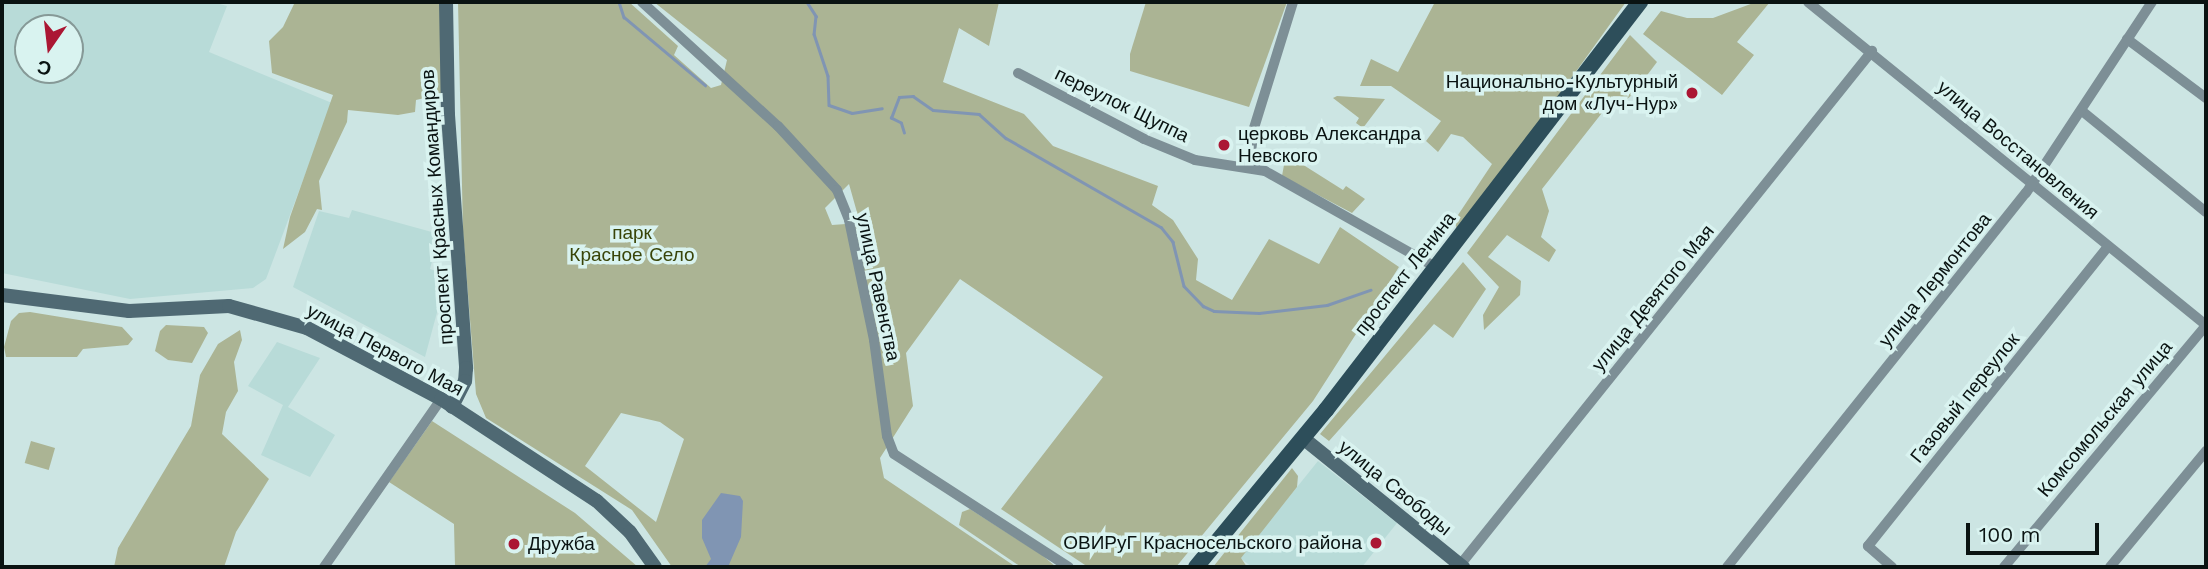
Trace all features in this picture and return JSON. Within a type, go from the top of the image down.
[{"type":"main road","name":"проспект Красных Командиров","points":[[446,2],[448,116],[466,368],[465,381],[446,403]]},
{"type":"main road","name":"проспект Ленина","points":[[1196,567],[1303,438],[1437,268],[1640,2]]},
{"type":"main road","name":"улица Первого Мая","points":[[2,295],[129,310],[229,306],[250,309],[323,335],[446,403],[597,501],[630,532],[655,567]]},
{"type":"main road","name":"улица Свободы","points":[[1303,438],[1462,566]]},
{"type":"street","name":"улица Равенства","points":[[642,2],[778,126],[837,190],[854,246],[874,340],[887,436],[894,454],[1069,567]]},
{"type":"street","points":[[1249,165],[1257,116],[1293,2]]},
{"type":"street","name":"улица Восстановления","points":[[1808,2],[1872,51],[2032,185],[2206,325]]},
{"type":"street","name":"улица Лермонтова","points":[[1727,567],[2032,185],[2152,2]]},
{"type":"street","points":[[2127,39],[2206,98]]},
{"type":"street","name":"улица Девятого Мая","points":[[1462,566],[1872,51]]},
{"type":"street","name":"переулок Щуппа","points":[[1018,73],[1144,139],[1195,160],[1226,167],[1249,165],[1310,193],[1437,268]]},
{"type":"street","points":[[2082,111],[2206,212]]},
{"type":"street","name":"Газовый переулок","points":[[1892,567],[1868,546],[2108,246]]},
{"type":"street","name":"Комсомольская улица","points":[[2004,567],[2206,325]]},
{"type":"street","points":[[324,567],[446,403]]},
{"type":"street","points":[[2110,567],[2206,451]]},
{"type":"shaded area","points":[[2,2],[212,2],[227,6],[209,52],[332,103],[266,279],[253,288],[130,299],[2,273]]},
{"type":"shaded area","points":[[352,210],[439,234],[430,269],[443,273],[446,279],[425,357],[293,287],[319,211],[349,218]]},
{"type":"shaded area","points":[[277,342],[320,358],[288,407],[335,435],[310,477],[261,455],[283,405],[248,386]]},
{"type":"shaded area","points":[[1318,461],[1397,523],[1362,567],[1252,567],[1240,558]]},
{"type":"shaded area","points":[[721,493],[740,496],[743,501],[741,537],[728,567],[705,567],[711,559],[702,538],[702,520]]},
{"type":"green space","points":[[295,2],[442,2],[442,94],[416,100],[415,112],[398,115],[348,110],[347,122],[319,181],[322,210],[317,209],[305,232],[283,249],[290,217],[333,95],[272,73],[269,41],[283,27]]},
{"type":"green space","name":"парк Красное Село","points":[[458,2],[629,2],[678,46],[674,55],[711,88],[721,85],[727,60],[654,2],[999,2],[989,46],[959,28],[943,82],[1024,114],[1053,146],[1158,186],[1152,205],[1173,220],[1198,259],[1196,280],[1232,300],[1269,239],[1319,264],[1340,227],[1399,267],[1313,401],[1176,567],[1088,567],[1001,509],[1103,377],[960,279],[906,353],[913,406],[880,458],[884,478],[1016,567],[672,567],[632,510],[486,418],[476,394],[463,232]],"holes":[[[849,184],[860,223],[832,225],[825,208]],[[621,413],[660,422],[684,439],[656,522],[585,466]]]},
{"type":"green space","points":[[1146,2],[1287,2],[1249,107],[1130,71],[1130,54]]},
{"type":"green space","points":[[1435,2],[1626,2],[1459,234],[1454,221],[1492,164],[1463,137],[1451,134],[1438,152],[1426,141],[1441,121],[1391,86],[1360,86],[1371,59],[1398,72]]},
{"type":"green space","points":[[1756,2],[1770,2],[1737,42],[1754,55],[1722,95],[1643,34],[1661,11],[1687,18],[1713,18]]},
{"type":"green space","points":[[1630,35],[1657,62],[1633,94],[1619,106],[1609,104],[1542,189],[1549,211],[1541,237],[1556,250],[1549,262],[1507,235],[1488,257],[1521,281],[1520,295],[1484,330],[1483,315],[1499,287],[1467,253]]},
{"type":"green space","points":[[1333,98],[1385,99],[1363,128],[1356,123],[1359,118]]},
{"type":"green space","points":[[1286,154],[1343,190],[1346,186],[1365,199],[1352,213],[1282,176]]},
{"type":"green space","points":[[1463,262],[1486,289],[1453,338],[1434,324],[1329,441],[1320,434]]},
{"type":"green space","points":[[30,312],[122,327],[133,339],[128,345],[83,349],[77,357],[6,357],[4,347],[11,321],[19,313]]},
{"type":"green space","points":[[166,325],[204,327],[208,333],[192,363],[168,360],[155,351],[160,331]]},
{"type":"green space","points":[[240,330],[242,340],[234,362],[238,391],[226,412],[222,434],[269,479],[236,532],[224,567],[114,567],[118,548],[191,426],[200,375],[218,344]]},
{"type":"green space","points":[[432,421],[575,513],[638,567],[455,567],[454,524],[389,482]]},
{"type":"green space","points":[[31,441],[55,448],[49,470],[25,463]]},
{"type":"green space","points":[[1292,468],[1298,476],[1297,487],[1241,558],[1247,567],[1213,567]]},
{"type":"green space","points":[[970,509],[1042,555],[1056,567],[1021,567],[959,525],[962,512]]},
{"type":"waterway","points":[[619,2],[624,17],[705,85]]},
{"type":"waterway","points":[[807,2],[816,16],[814,34],[828,76],[829,105],[852,113],[882,108]]},
{"type":"waterway","points":[[904,133],[901,123],[891,118],[899,97],[913,96],[933,110],[979,114],[1006,138],[1161,227],[1173,242],[1184,286],[1203,306],[1214,311],[1259,313],[1327,305],[1370,290]]},
{"type":"place","name":"Национально-Культурный дом «Луч-Нур»","points":[[1692,93]]},
{"type":"place","name":"церковь Александра Невского","points":[[1224,145]]},
{"type":"place","name":"ОВИРуГ Красносельского района","points":[[1376,543]]},
{"type":"place","name":"Дружба","points":[[514,544]]}]
